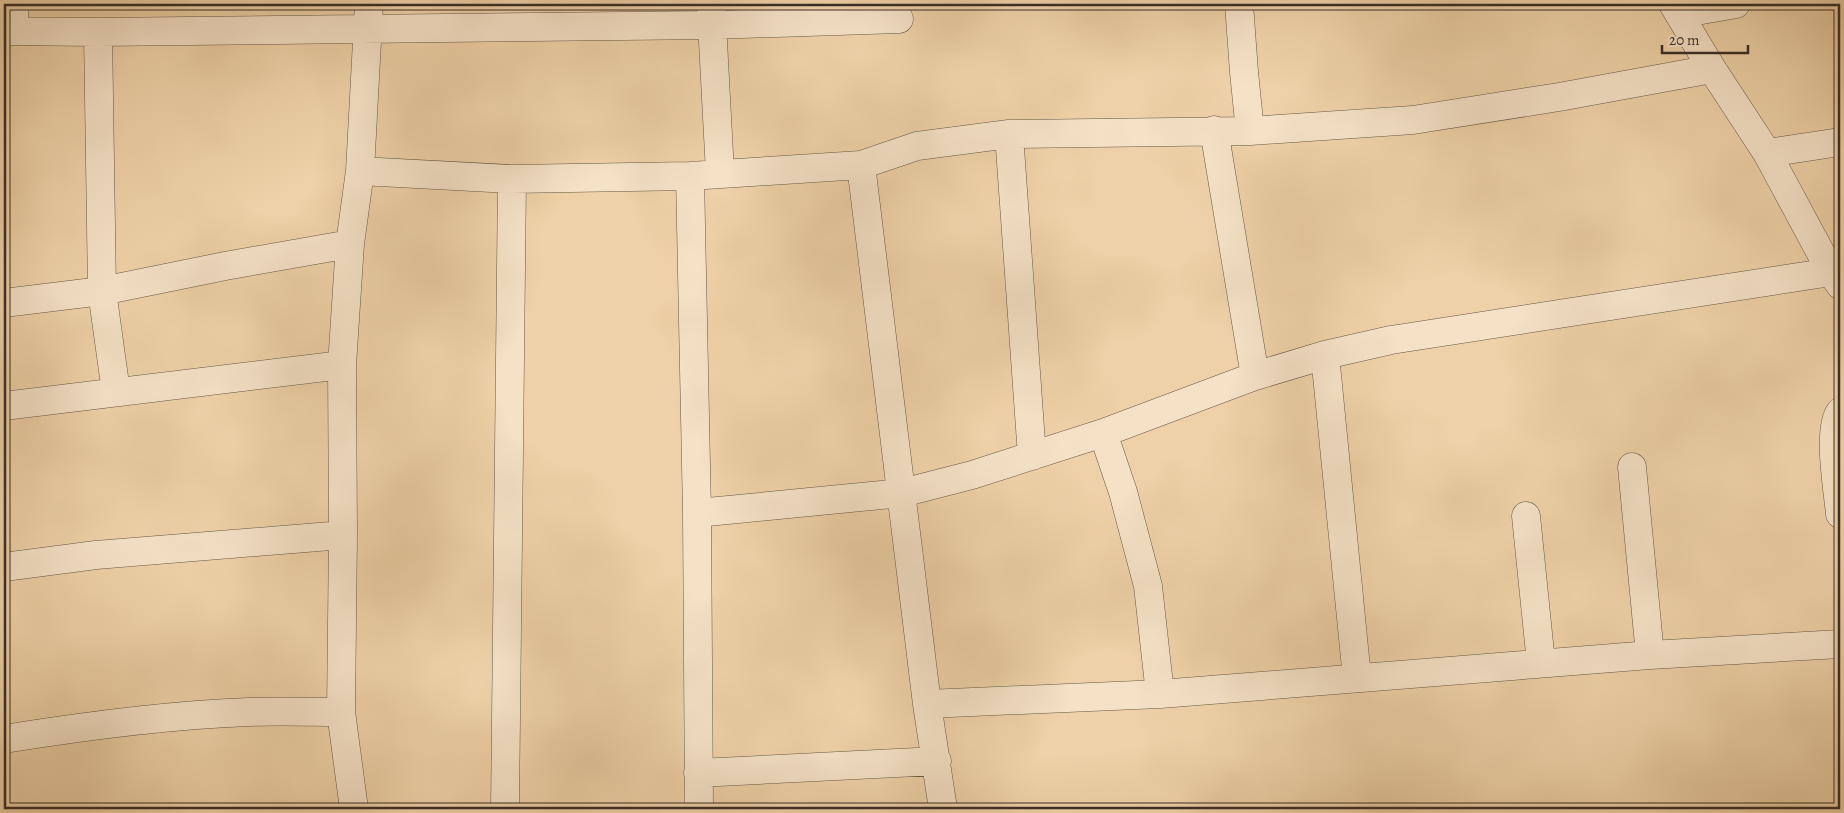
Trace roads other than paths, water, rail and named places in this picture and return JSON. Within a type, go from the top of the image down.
[{"type":"street","points":[[14,4],[9,31],[98,32],[369,16],[712,15],[899,19]]},
{"type":"street","points":[[1247,4],[1239,4],[1250,130]]},
{"type":"street","points":[[697,513],[902,493],[972,475],[1103,433],[1255,376],[1325,355],[1391,340],[1464,328],[1836,279],[1767,153],[1712,70],[1676,9],[1736,4]]},
{"type":"street","points":[[712,15],[720,173]]},
{"type":"street","points":[[354,809],[341,712],[342,365],[350,244],[360,171],[369,16]]},
{"type":"street","points":[[98,32],[102,291],[116,392]]},
{"type":"street","points":[[360,171],[512,179],[690,176],[861,165],[917,146],[1009,134],[1250,130],[1413,120],[1712,70]]},
{"type":"street","points":[[1214,130],[1255,376]]},
{"type":"street","points":[[1009,134],[1032,456]]},
{"type":"street","points":[[1767,153],[1840,142]]},
{"type":"street","points":[[861,165],[927,704],[943,809]]},
{"type":"street","points":[[690,176],[697,513],[699,809]]},
{"type":"street","points":[[505,809],[512,179]]},
{"type":"street","points":[[4,303],[102,291],[225,266],[350,244]]},
{"type":"street","points":[[1325,355],[1357,678]]},
{"type":"street","points":[[4,406],[342,365]]},
{"type":"street","points":[[1840,412],[1837,416],[1834,438],[1835,470],[1840,514]]},
{"type":"street","points":[[1103,433],[1123,492],[1148,586],[1160,694]]},
{"type":"street","points":[[1632,467],[1650,655]]},
{"type":"street","points":[[1526,516],[1541,663]]},
{"type":"street","points":[[4,567],[96,555],[343,535]]},
{"type":"street","points":[[927,704],[1160,694],[1541,663],[1840,644]]},
{"type":"street","points":[[4,739],[145,720],[248,712],[341,712]]},
{"type":"street","points":[[698,773],[936,761]]}]
